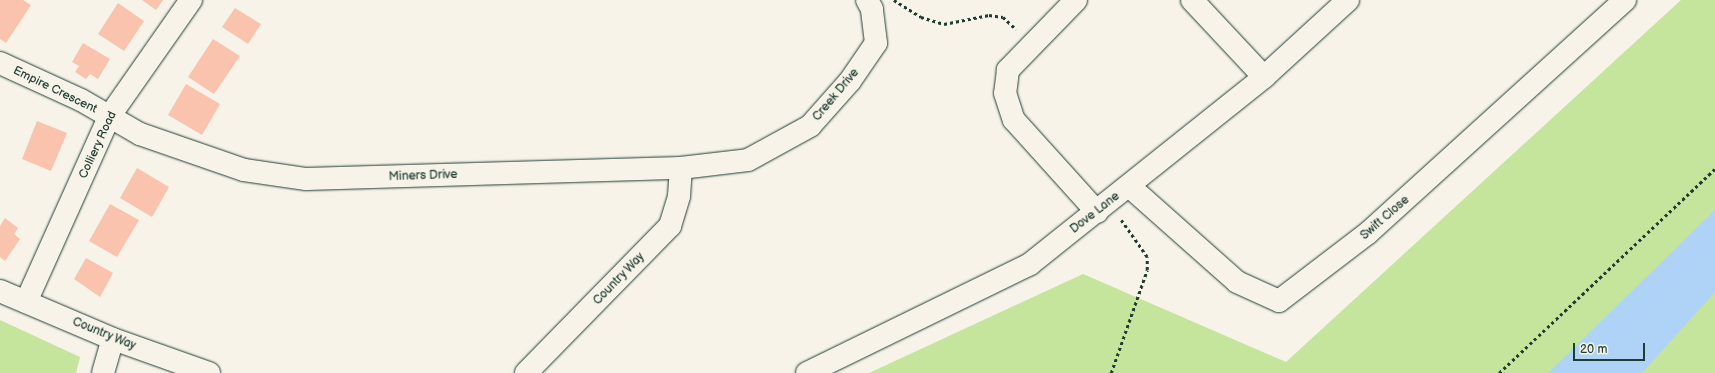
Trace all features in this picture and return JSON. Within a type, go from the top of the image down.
[{"type":"street","name":"Colliery Road","points":[[26,302],[109,117],[191,0]]},
{"type":"street","name":"Creek Drive","points":[[748,160],[810,126],[850,81],[876,43],[872,9],[867,0]]},
{"type":"street","points":[[1076,0],[1008,70],[1004,93],[1014,120],[1102,208]]},
{"type":"street","points":[[1192,0],[1264,77]]},
{"type":"street","name":"Dove Lane","points":[[807,373],[1030,264],[1102,208],[1264,77],[1348,0]]},
{"type":"street","name":"Swift Close","points":[[1129,186],[1236,282],[1279,300],[1368,233],[1625,0]]},
{"type":"street","name":"Empire Crescent","points":[[0,63],[81,100],[109,117]]},
{"type":"street","name":"Miners Drive","points":[[109,117],[140,134],[244,170],[306,179],[681,168],[748,160]]},
{"type":"street","name":"Country Way","points":[[526,373],[670,226],[679,196],[681,168]]},
{"type":"street","name":"Country Way","points":[[0,291],[113,339],[209,373]]},
{"type":"street","points":[[102,373],[113,339]]},
{"type":"path","points":[[894,0],[921,17],[944,24],[989,16],[1003,17]]},
{"type":"path","points":[[1499,373],[1715,169]]},
{"type":"path","points":[[1102,208],[1136,239],[1147,257],[1141,293],[1111,373]]},
{"type":"green space","points":[[1681,0],[1715,0],[1715,373],[869,373],[1083,274],[1286,362]]},
{"type":"green space","points":[[0,320],[80,357],[76,373],[0,373]]},
{"type":"water","points":[[1715,210],[1715,292],[1642,373],[1548,373]]},
{"type":"building","points":[[0,0],[23,0],[31,5],[6,43],[0,39]]},
{"type":"building","points":[[142,0],[163,0],[156,10]]},
{"type":"building","points":[[118,3],[144,21],[124,51],[98,34]]},
{"type":"building","points":[[235,8],[261,24],[248,44],[222,27]]},
{"type":"building","points":[[213,39],[240,56],[214,94],[188,77]]},
{"type":"building","points":[[83,43],[110,59],[98,79],[90,74],[86,79],[75,72],[79,66],[72,62]]},
{"type":"building","points":[[186,84],[220,104],[202,135],[168,115]]},
{"type":"building","points":[[37,121],[67,133],[51,171],[22,159]]},
{"type":"building","points":[[137,168],[169,187],[152,217],[120,198]]},
{"type":"building","points":[[110,204],[139,220],[117,257],[89,241]]},
{"type":"building","points":[[5,218],[18,228],[14,234],[20,239],[5,261],[0,257],[0,226]]},
{"type":"building","points":[[86,258],[113,273],[100,297],[74,279]]}]
